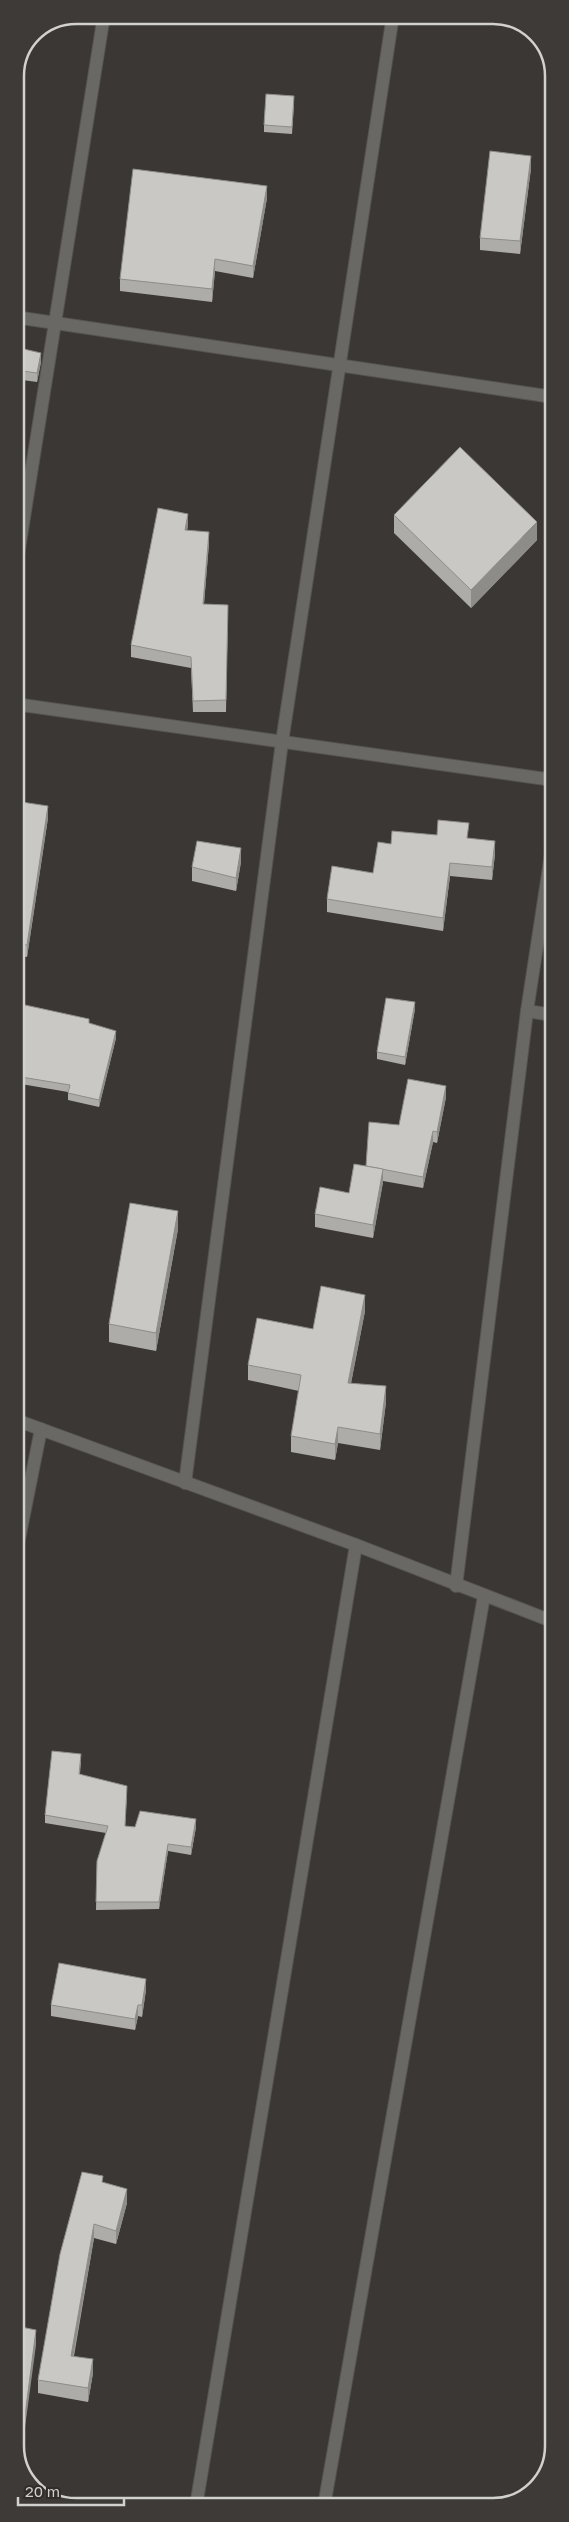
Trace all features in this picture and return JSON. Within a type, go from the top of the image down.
[{"type":"street","points":[[24,518],[103,24]]},
{"type":"street","points":[[185,1483],[282,742],[392,24]]},
{"type":"street","points":[[24,318],[545,396]]},
{"type":"street","points":[[24,705],[545,779]]},
{"type":"street","points":[[456,1586],[527,1010],[545,893]]},
{"type":"street","points":[[527,1010],[545,1013]]},
{"type":"street","points":[[24,1423],[356,1545],[456,1586],[545,1619]]},
{"type":"street","points":[[24,1512],[40,1429]]},
{"type":"street","points":[[197,2498],[356,1545]]},
{"type":"street","points":[[325,2498],[484,1596]]},
{"type":"building","points":[[266,94],[294,96],[292,127],[264,125]]},
{"type":"building","points":[[490,151],[531,156],[520,241],[480,238]]},
{"type":"building","points":[[133,169],[267,186],[253,266],[215,259],[212,289],[120,279]]},
{"type":"building","points":[[24,349],[41,353],[37,373],[24,371]]},
{"type":"building","points":[[460,447],[537,522],[471,590],[394,515]]},
{"type":"building","points":[[158,508],[188,514],[185,530],[209,532],[203,604],[228,605],[226,700],[193,701],[191,657],[131,645]]},
{"type":"building","points":[[24,802],[48,806],[27,945],[24,945]]},
{"type":"building","points":[[438,820],[469,823],[467,838],[495,841],[492,867],[450,863],[443,918],[327,899],[332,866],[373,873],[378,842],[391,844],[392,831],[437,835]]},
{"type":"building","points":[[197,841],[241,848],[236,878],[192,867]]},
{"type":"building","points":[[386,998],[415,1002],[405,1057],[377,1052]]},
{"type":"building","points":[[25,1005],[89,1019],[89,1023],[116,1031],[99,1100],[68,1093],[70,1085],[24,1077]]},
{"type":"building","points":[[408,1079],[446,1086],[437,1132],[433,1131],[423,1177],[366,1166],[369,1122],[399,1125]]},
{"type":"building","points":[[354,1164],[383,1169],[373,1225],[315,1214],[320,1187],[349,1193]]},
{"type":"building","points":[[130,1203],[178,1211],[156,1333],[109,1324]]},
{"type":"building","points":[[321,1286],[365,1295],[348,1383],[386,1386],[380,1434],[338,1427],[335,1444],[291,1436],[301,1375],[248,1365],[257,1318],[313,1329]]},
{"type":"building","points":[[52,1751],[81,1754],[79,1774],[127,1786],[125,1826],[135,1827],[140,1811],[196,1819],[191,1847],[168,1844],[159,1902],[96,1902],[97,1861],[108,1826],[45,1815]]},
{"type":"building","points":[[59,1963],[146,1979],[142,2005],[138,2005],[135,2019],[51,2005]]},
{"type":"building","points":[[82,2172],[103,2176],[102,2182],[127,2189],[116,2231],[94,2224],[71,2356],[93,2359],[88,2388],[38,2380],[60,2254]]},
{"type":"building","points":[[24,2328],[36,2330],[24,2423]]}]
